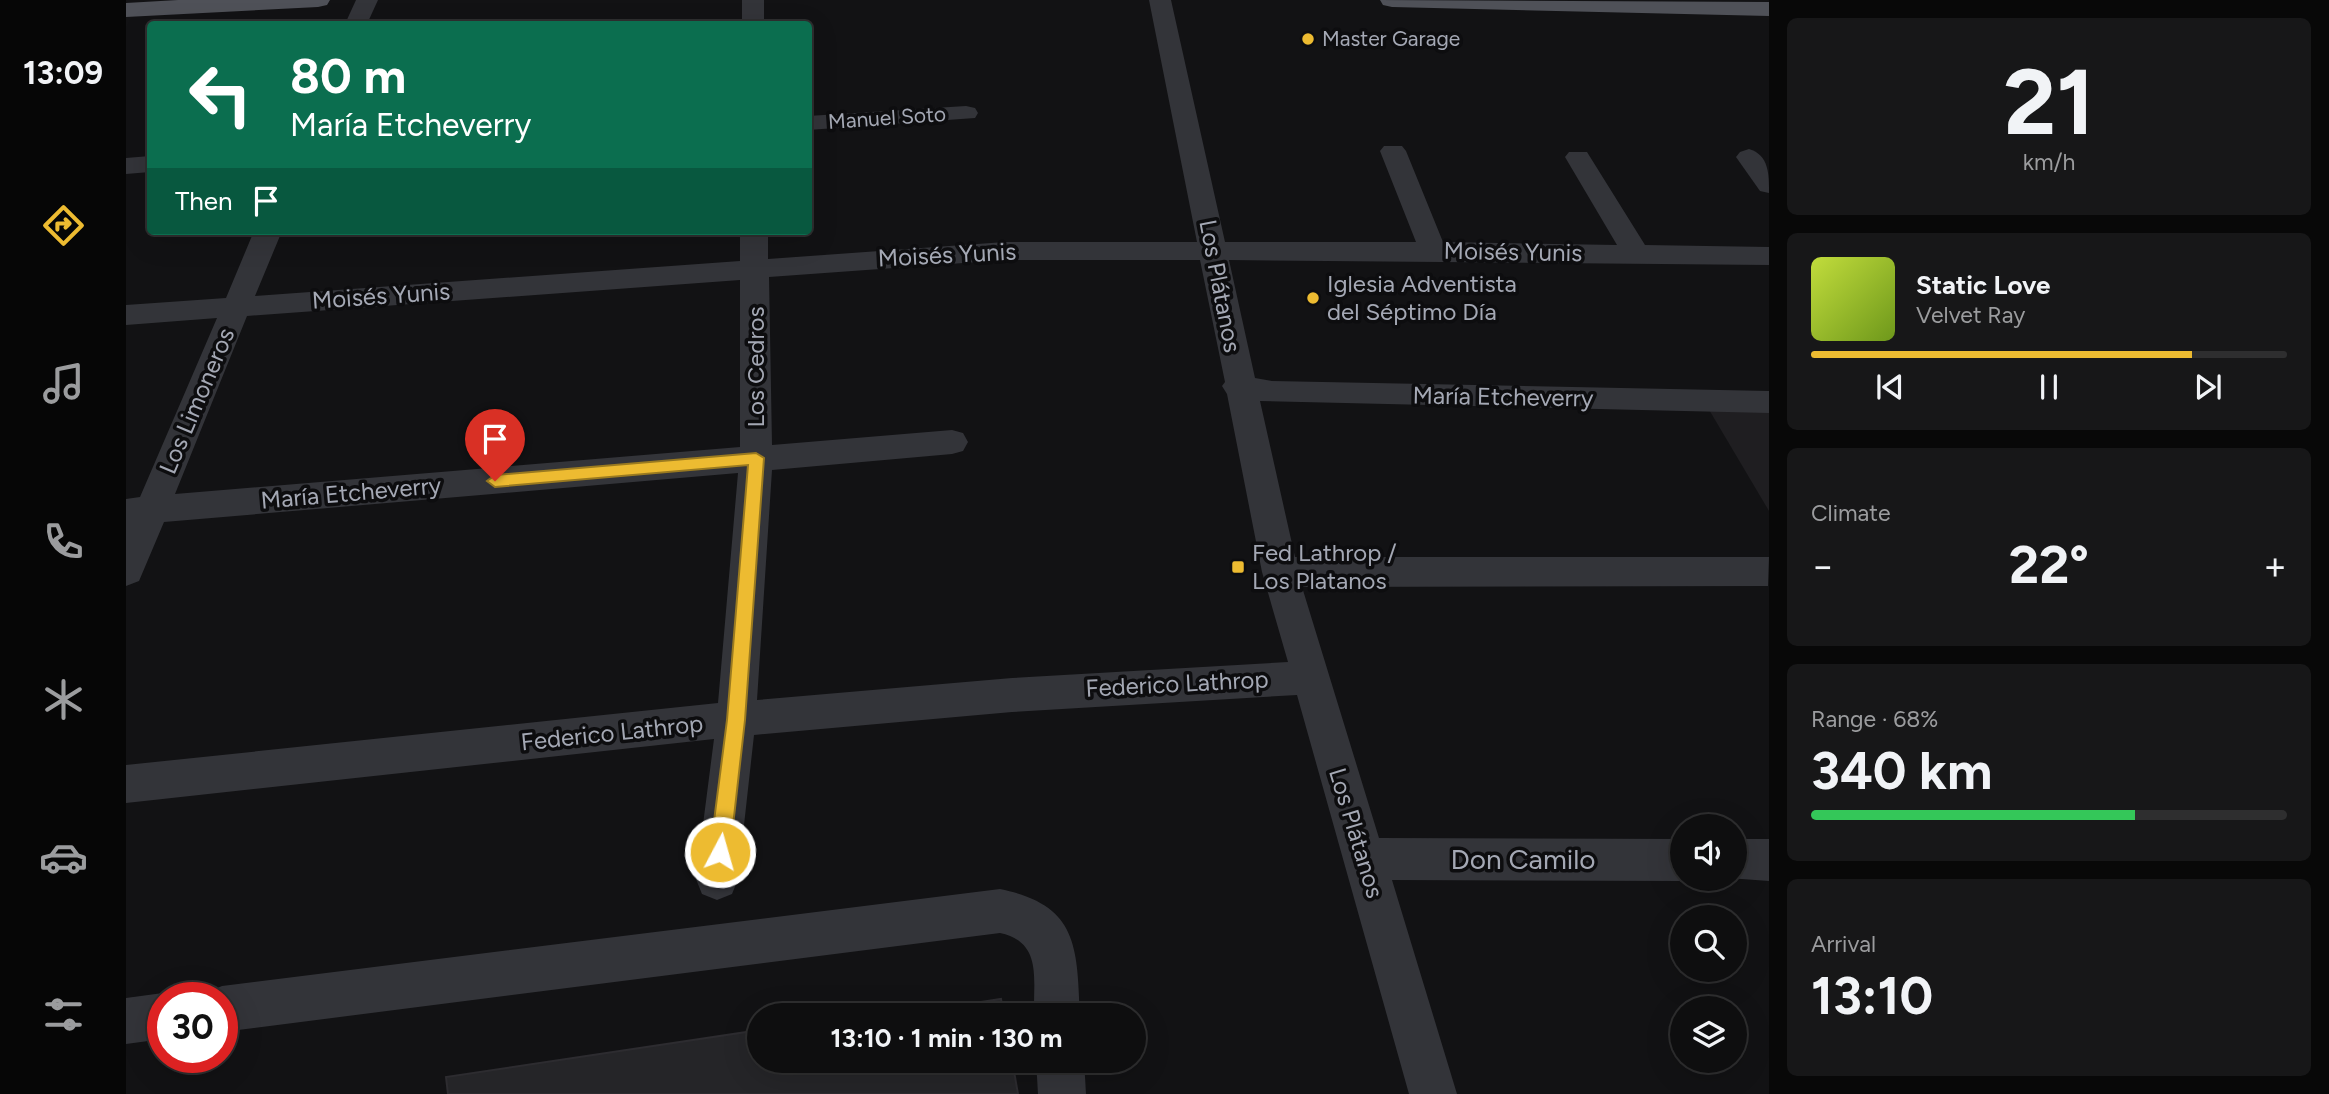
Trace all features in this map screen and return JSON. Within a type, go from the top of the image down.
[{"type":"main road","points":[[126,10],[318,0]]},
{"type":"main road","points":[[1392,0],[1769,9]]},
{"type":"street","points":[[357,21],[367,0]]},
{"type":"street","points":[[753,0],[753,21]]},
{"type":"street","name":"Los Plátanos","points":[[1160,0],[1214,250],[1238,386],[1280,572],[1433,1094]]},
{"type":"street","name":"Manuel Soto","points":[[812,123],[966,113]]},
{"type":"street","points":[[1393,151],[1433,251]]},
{"type":"street","points":[[1578,157],[1636,254]]},
{"type":"street","points":[[1749,157],[1769,185]]},
{"type":"street","points":[[126,166],[147,164]]},
{"type":"street","name":"Los Limoneros","points":[[126,571],[139,511],[266,235]]},
{"type":"street","name":"Los Cedros","points":[[717,879],[736,720],[756,458],[754,235]]},
{"type":"street","name":"Moisés Yunis","points":[[126,315],[1004,251],[1433,251],[1769,256]]},
{"type":"street","name":"María Etcheverry","points":[[1238,386],[1272,392],[1769,402]]},
{"type":"street","name":"María Etcheverry","points":[[139,511],[952,442]]},
{"type":"street","points":[[1280,572],[1768,571]]},
{"type":"street","name":"Federico Lathrop","points":[[126,784],[993,695],[1309,678]]},
{"type":"street","name":"Don Camilo","points":[[1363,859],[1670,860]]},
{"type":"street","points":[[1747,860],[1769,860]]},
{"type":"street","points":[[238,1007],[1000,911],[1021,913],[1036,921],[1047,937],[1054,960],[1056,1003]]},
{"type":"street","points":[[126,1021],[147,1018]]},
{"type":"street","points":[[1061,1073],[1062,1094]]},
{"type":"shaded area","points":[[1708,408],[1769,411],[1769,511]]},
{"type":"building","points":[[1001,999],[1002,1003],[975,1003]]},
{"type":"building","points":[[747,1032],[747,1073],[1014,1073],[1018,1094],[448,1094],[446,1077]]},
{"type":"place","name":"Master Garage","points":[[1308,39]]},
{"type":"place","name":"Iglesia Adventista del Séptimo Día","points":[[1313,298]]},
{"type":"place","name":"Fed Lathrop / Los Platanos","points":[[1238,567]]},
{"type":"route","points":[[495,481],[756,458],[736,720],[720,852]]}]
